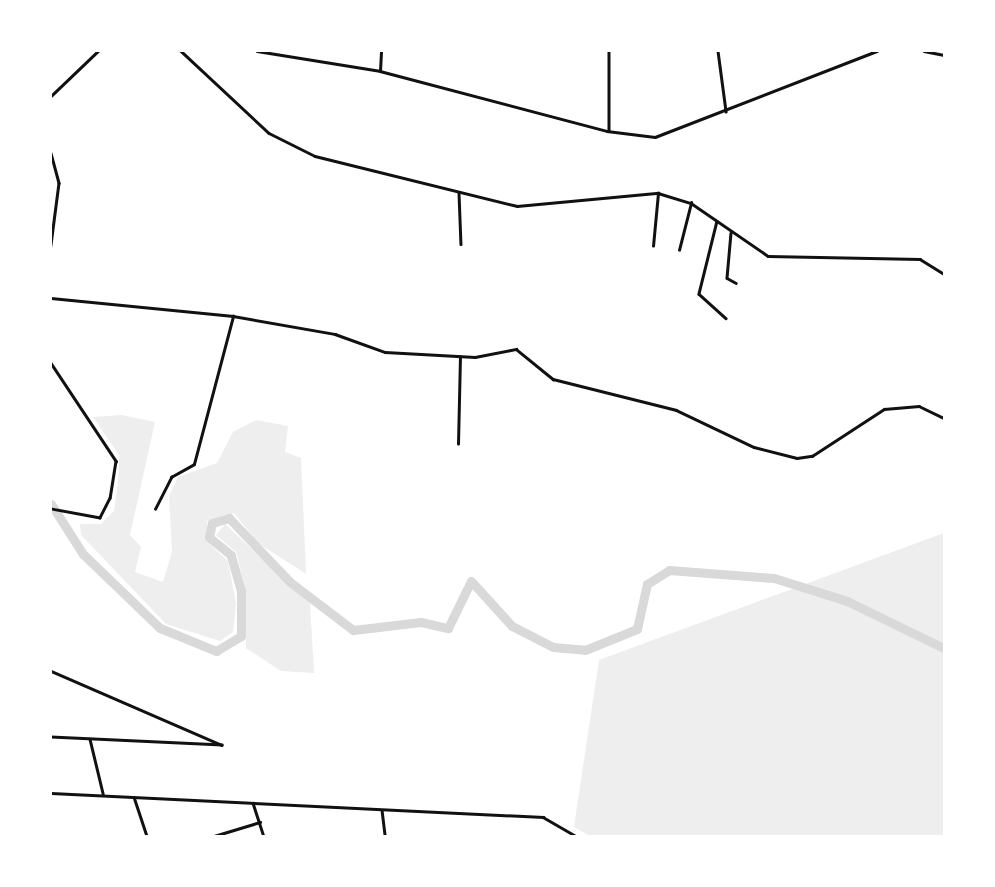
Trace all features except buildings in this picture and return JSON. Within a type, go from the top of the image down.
[{"type":"street","points":[[51,96],[98,51]]},
{"type":"street","points":[[181,51],[221,94],[300,151],[517,206],[657,193],[691,203],[768,256],[920,258],[944,274]]},
{"type":"street","points":[[257,51],[380,71],[609,132],[655,137],[877,51]]},
{"type":"street","points":[[380,71],[381,51]]},
{"type":"street","points":[[609,51],[609,132]]},
{"type":"street","points":[[718,51],[726,111]]},
{"type":"street","points":[[924,51],[944,55]]},
{"type":"street","points":[[51,153],[59,183],[51,244]]},
{"type":"street","points":[[459,192],[461,244]]},
{"type":"street","points":[[653,246],[657,193]]},
{"type":"street","points":[[679,250],[691,203]]},
{"type":"street","points":[[717,221],[699,294],[726,318]]},
{"type":"street","points":[[731,233],[727,278],[736,283]]},
{"type":"street","points":[[51,298],[233,316],[335,334],[384,352],[460,357],[516,349],[552,379],[676,410],[754,447],[797,458],[812,456],[884,409],[919,406],[944,418]]},
{"type":"street","points":[[155,509],[171,477],[194,464],[233,316]]},
{"type":"street","points":[[458,444],[460,357]]},
{"type":"street","points":[[51,363],[116,461],[104,514],[51,509]]},
{"type":"street","points":[[51,671],[222,740],[222,745],[51,737]]},
{"type":"street","points":[[90,739],[103,793]]},
{"type":"street","points":[[51,793],[103,793],[134,797],[543,817],[576,836]]},
{"type":"street","points":[[134,797],[147,836]]},
{"type":"street","points":[[253,802],[264,836]]},
{"type":"street","points":[[382,810],[385,836]]},
{"type":"street","points":[[214,836],[260,822]]},
{"type":"shaded area","points":[[121,415],[155,422],[130,535],[141,547],[135,572],[163,582],[172,552],[169,496],[178,477],[217,463],[233,432],[256,420],[288,426],[285,452],[301,458],[306,574],[258,543],[234,513],[207,521],[207,542],[228,561],[236,603],[233,632],[220,641],[166,624],[81,535],[80,524],[101,524],[114,511],[118,482],[119,455],[93,417]]},
{"type":"shaded area","points":[[225,524],[310,603],[314,673],[281,671],[246,648],[245,588],[236,552],[216,535]]},
{"type":"shaded area","points":[[944,533],[944,836],[590,836],[574,827],[599,660]]},
{"type":"waterway","points":[[51,504],[83,554],[160,628],[216,651],[241,636],[241,591],[231,555],[209,537],[212,523],[229,518],[290,582],[353,630],[421,622],[448,628],[471,581],[512,626],[553,647],[585,650],[637,629],[647,584],[669,570],[774,578],[847,601],[944,648]]}]
